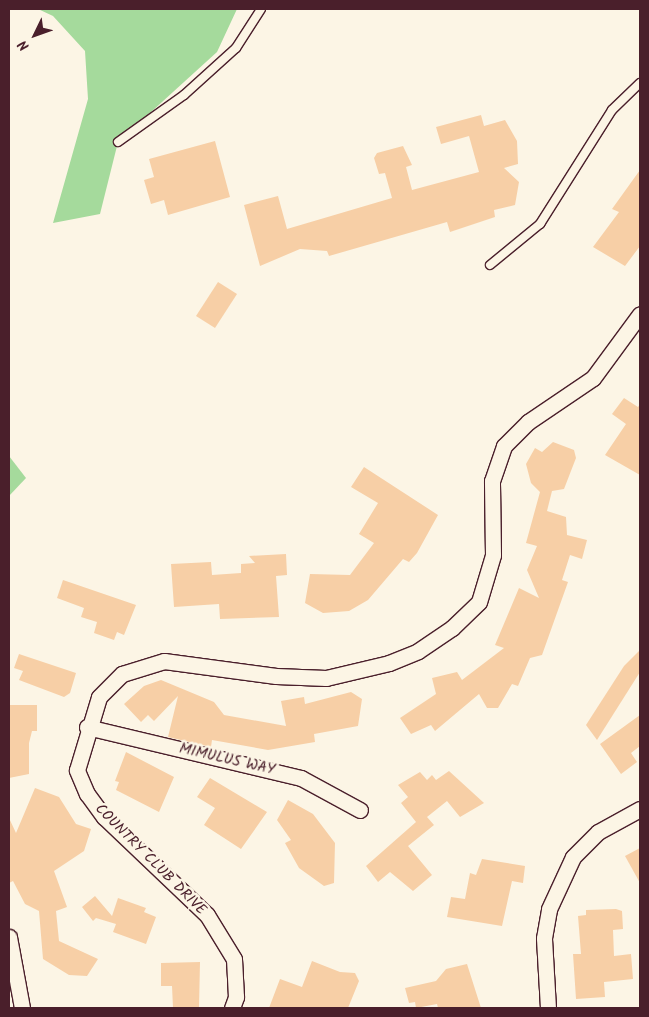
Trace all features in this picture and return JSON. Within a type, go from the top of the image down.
[{"type":"street","name":"COUNTRY CLUB DRIVE","points":[[232,1008],[236,997],[234,959],[207,915],[104,817],[86,794],[76,770],[87,727],[99,697],[122,674],[164,661],[276,676],[326,678],[389,663],[418,651],[452,628],[479,602],[493,555],[492,481],[504,446],[528,422],[593,378],[640,314]]},
{"type":"street","name":"MIMULUS WAY","points":[[87,727],[301,778],[360,810]]},
{"type":"street","points":[[548,1008],[544,938],[549,909],[573,857],[598,832],[640,809]]},
{"type":"street","points":[[9,937],[22,1008]]},
{"type":"lane","points":[[118,142],[184,95],[236,48],[261,9]]},
{"type":"lane","points":[[490,265],[540,224],[612,110],[640,83]]},
{"type":"green space","points":[[38,9],[237,9],[217,52],[118,142],[100,214],[53,223],[88,99],[85,51],[53,16]]},
{"type":"green space","points":[[9,456],[26,478],[9,496]]},
{"type":"building","points":[[481,115],[484,126],[505,120],[517,141],[518,164],[504,168],[519,182],[515,205],[494,210],[495,217],[450,232],[447,222],[329,256],[327,251],[300,249],[260,266],[244,205],[278,196],[287,229],[392,198],[385,173],[379,174],[374,158],[377,153],[403,146],[412,165],[406,167],[412,190],[479,172],[469,136],[441,144],[436,127]]},
{"type":"building","points":[[215,141],[230,197],[168,215],[164,200],[151,204],[144,180],[154,177],[149,159]]},
{"type":"building","points":[[640,170],[640,246],[625,266],[593,247],[619,212],[612,209]]},
{"type":"building","points":[[218,282],[237,294],[215,328],[196,316]]},
{"type":"building","points":[[624,398],[638,407],[640,404],[640,475],[605,455],[626,424],[612,414]]},
{"type":"building","points":[[553,442],[574,450],[576,458],[564,489],[552,491],[547,511],[566,517],[567,535],[587,540],[582,559],[570,555],[562,580],[568,582],[542,655],[530,658],[518,686],[512,684],[498,708],[487,708],[479,694],[435,731],[431,725],[411,734],[400,718],[436,694],[432,678],[457,672],[462,680],[504,648],[495,645],[519,588],[539,598],[527,570],[537,546],[526,543],[540,492],[531,483],[526,464],[535,448],[542,452]]},
{"type":"building","points":[[364,467],[438,515],[417,553],[409,562],[403,559],[368,600],[349,611],[323,613],[305,603],[310,574],[350,575],[374,543],[359,534],[378,503],[351,487]]},
{"type":"building","points":[[286,554],[287,575],[276,576],[279,617],[220,619],[219,604],[174,607],[171,564],[211,562],[212,575],[241,573],[241,564],[255,563],[249,556]]},
{"type":"building","points":[[63,580],[136,605],[124,635],[117,632],[114,640],[94,633],[97,622],[81,617],[84,608],[57,598]]},
{"type":"building","points":[[640,650],[640,672],[597,740],[586,725],[624,666]]},
{"type":"building","points":[[19,654],[76,673],[70,693],[64,697],[19,680],[23,671],[14,668]]},
{"type":"building","points":[[161,680],[214,702],[224,715],[286,726],[281,701],[304,697],[305,704],[351,692],[362,699],[358,726],[314,734],[315,742],[268,750],[212,740],[211,747],[168,737],[178,696],[154,721],[148,715],[141,722],[124,704],[144,686]]},
{"type":"building","points":[[9,705],[37,705],[37,731],[32,731],[29,743],[29,774],[9,778]]},
{"type":"building","points":[[640,715],[640,746],[631,753],[637,762],[621,774],[600,744]]},
{"type":"building","points":[[126,752],[174,777],[159,812],[116,790],[119,782],[115,781]]},
{"type":"building","points":[[449,771],[484,803],[460,817],[447,801],[427,817],[434,825],[408,846],[432,875],[413,891],[390,872],[378,882],[366,866],[416,822],[401,803],[408,797],[398,785],[420,772],[427,780],[432,775],[436,780]]},
{"type":"building","points":[[210,778],[267,812],[241,849],[204,825],[215,808],[197,797]]},
{"type":"building","points":[[35,788],[59,797],[76,824],[91,829],[84,851],[54,871],[67,907],[56,911],[59,941],[98,959],[87,976],[69,975],[43,959],[39,911],[25,904],[13,881],[9,883],[9,818],[16,833]]},
{"type":"building","points":[[288,800],[313,814],[335,843],[334,883],[324,886],[299,868],[285,843],[291,840],[277,820]]},
{"type":"building","points":[[640,848],[640,883],[625,856]]},
{"type":"building","points":[[482,859],[525,866],[523,883],[512,881],[502,926],[447,917],[451,897],[465,899],[470,873],[476,875]]},
{"type":"building","points":[[95,896],[112,916],[118,898],[146,908],[144,912],[156,917],[146,944],[113,932],[116,924],[96,918],[93,921],[82,907]]},
{"type":"building","points":[[616,909],[622,911],[623,929],[613,930],[614,956],[631,954],[633,979],[604,982],[605,997],[576,999],[573,954],[581,954],[578,916],[586,915],[586,910]]},
{"type":"building","points":[[312,961],[340,972],[355,973],[359,981],[348,1008],[269,1008],[280,979],[302,987]]},
{"type":"building","points":[[200,962],[199,1008],[173,1008],[172,986],[161,986],[161,963]]},
{"type":"building","points":[[467,964],[481,1008],[438,1008],[437,1004],[416,1008],[415,1002],[409,1003],[405,988],[436,981],[446,969]]}]
